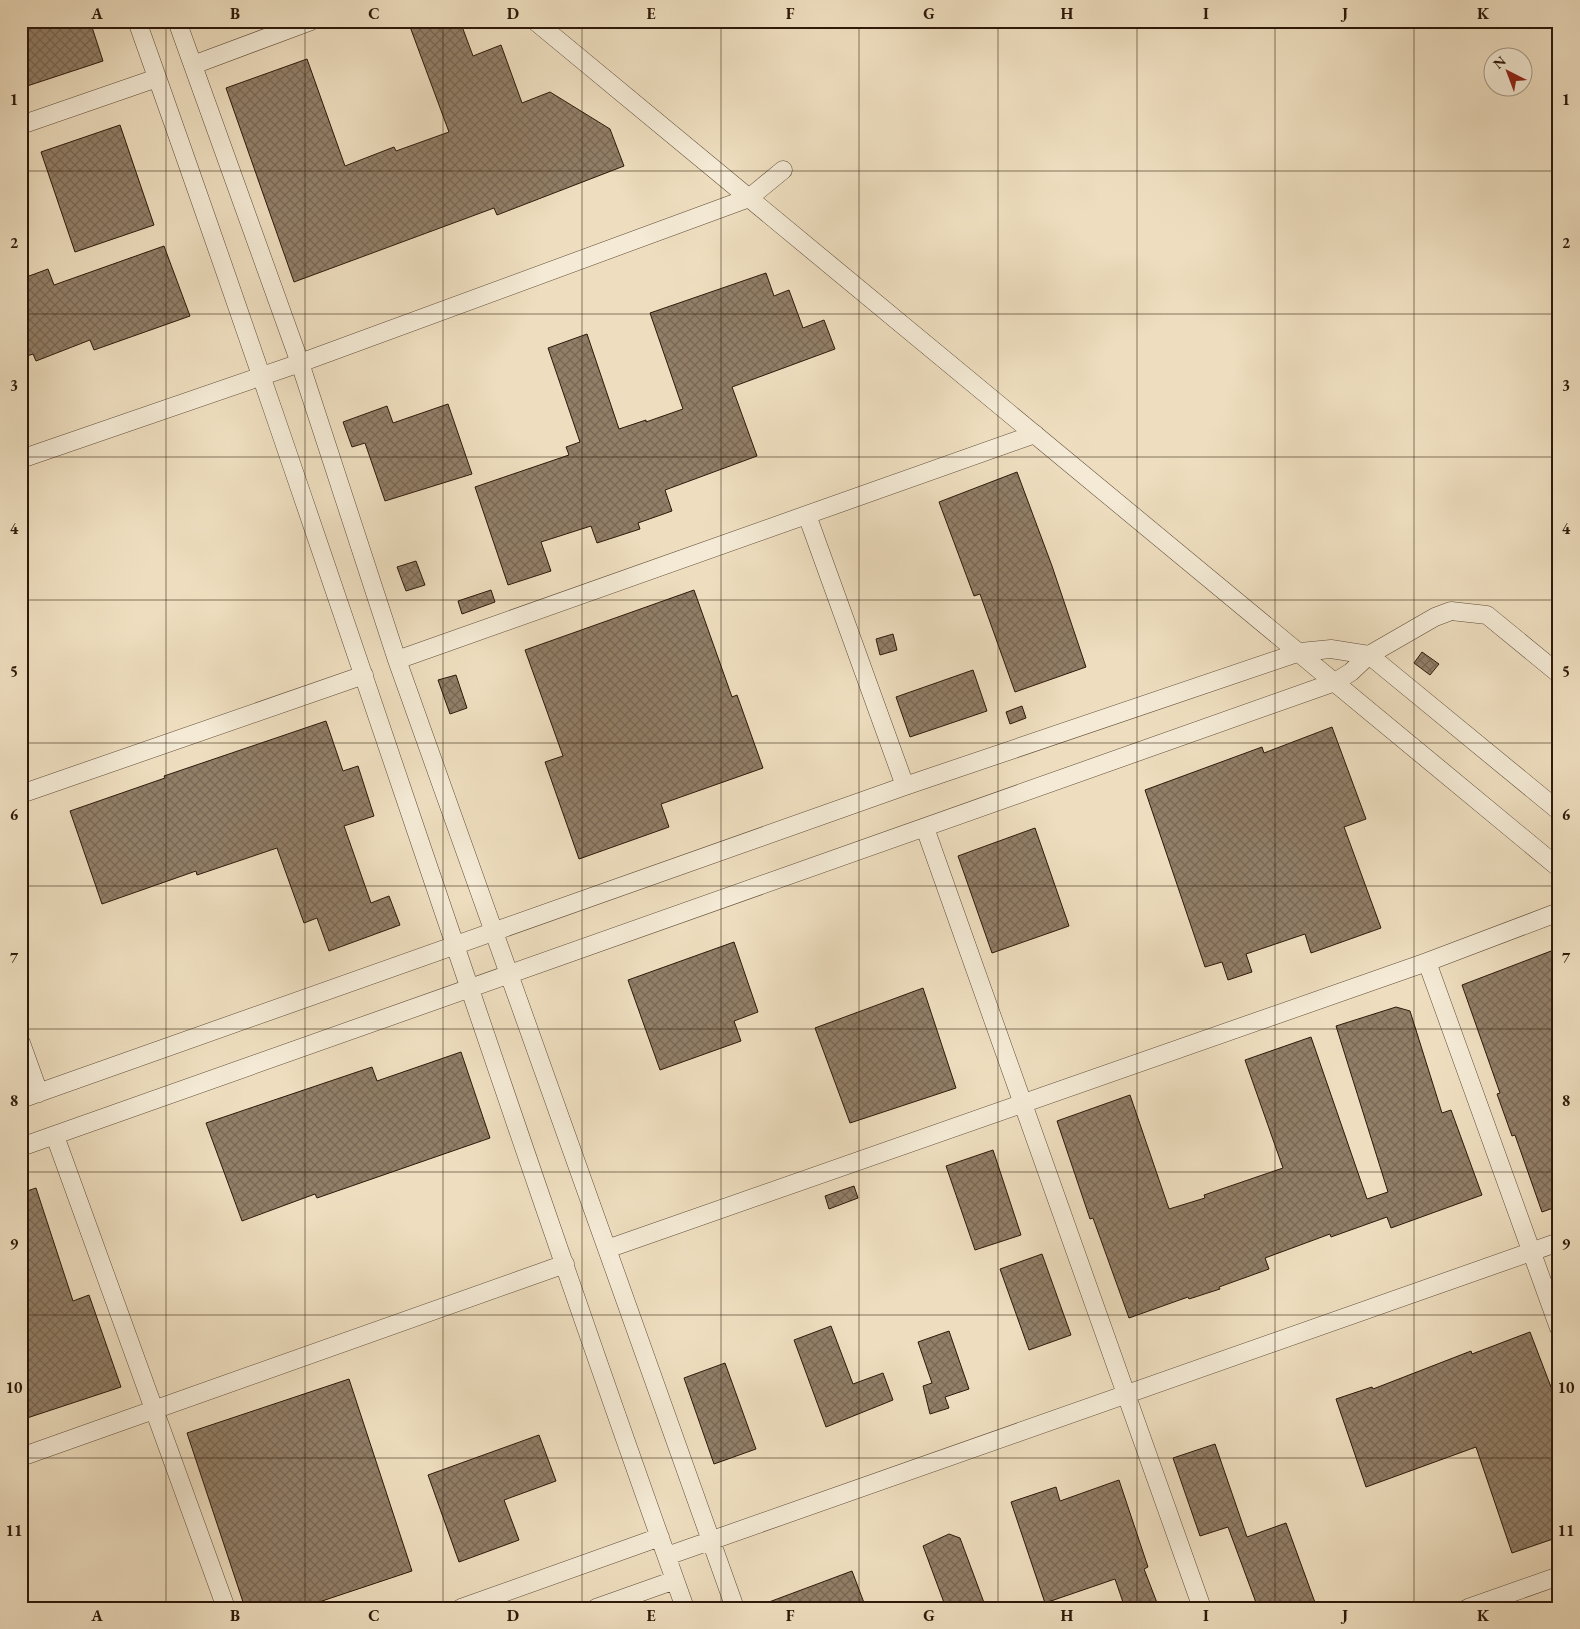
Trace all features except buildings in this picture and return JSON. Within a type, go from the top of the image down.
[{"type":"street","points":[[137,21],[364,675],[454,946],[685,1608]]},
{"type":"street","points":[[177,21],[300,363],[397,660],[735,1608]]},
{"type":"street","points":[[192,65],[311,21]]},
{"type":"street","points":[[535,21],[1559,868]]},
{"type":"street","points":[[21,125],[157,78]]},
{"type":"street","points":[[21,459],[300,363],[749,198],[783,170]]},
{"type":"street","points":[[397,660],[1035,434]]},
{"type":"street","points":[[807,515],[905,786]]},
{"type":"street","points":[[21,1147],[1335,682],[1351,672],[1369,655],[1435,617],[1451,611],[1487,615],[1559,674]]},
{"type":"street","points":[[21,1100],[905,786],[1300,652],[1331,649],[1369,655],[1559,811]]},
{"type":"street","points":[[21,794],[364,675]]},
{"type":"street","points":[[925,828],[1202,1608]]},
{"type":"street","points":[[607,1249],[1427,962],[1559,912]]},
{"type":"street","points":[[1427,962],[1559,1328]]},
{"type":"street","points":[[21,1043],[39,1093]]},
{"type":"street","points":[[55,1136],[226,1608]]},
{"type":"street","points":[[667,1556],[1559,1242]]},
{"type":"street","points":[[21,1457],[565,1264]]},
{"type":"street","points":[[461,1608],[660,1537]]},
{"type":"street","points":[[1468,1608],[1559,1576]]},
{"type":"street","points":[[596,1608],[675,1580]]}]
